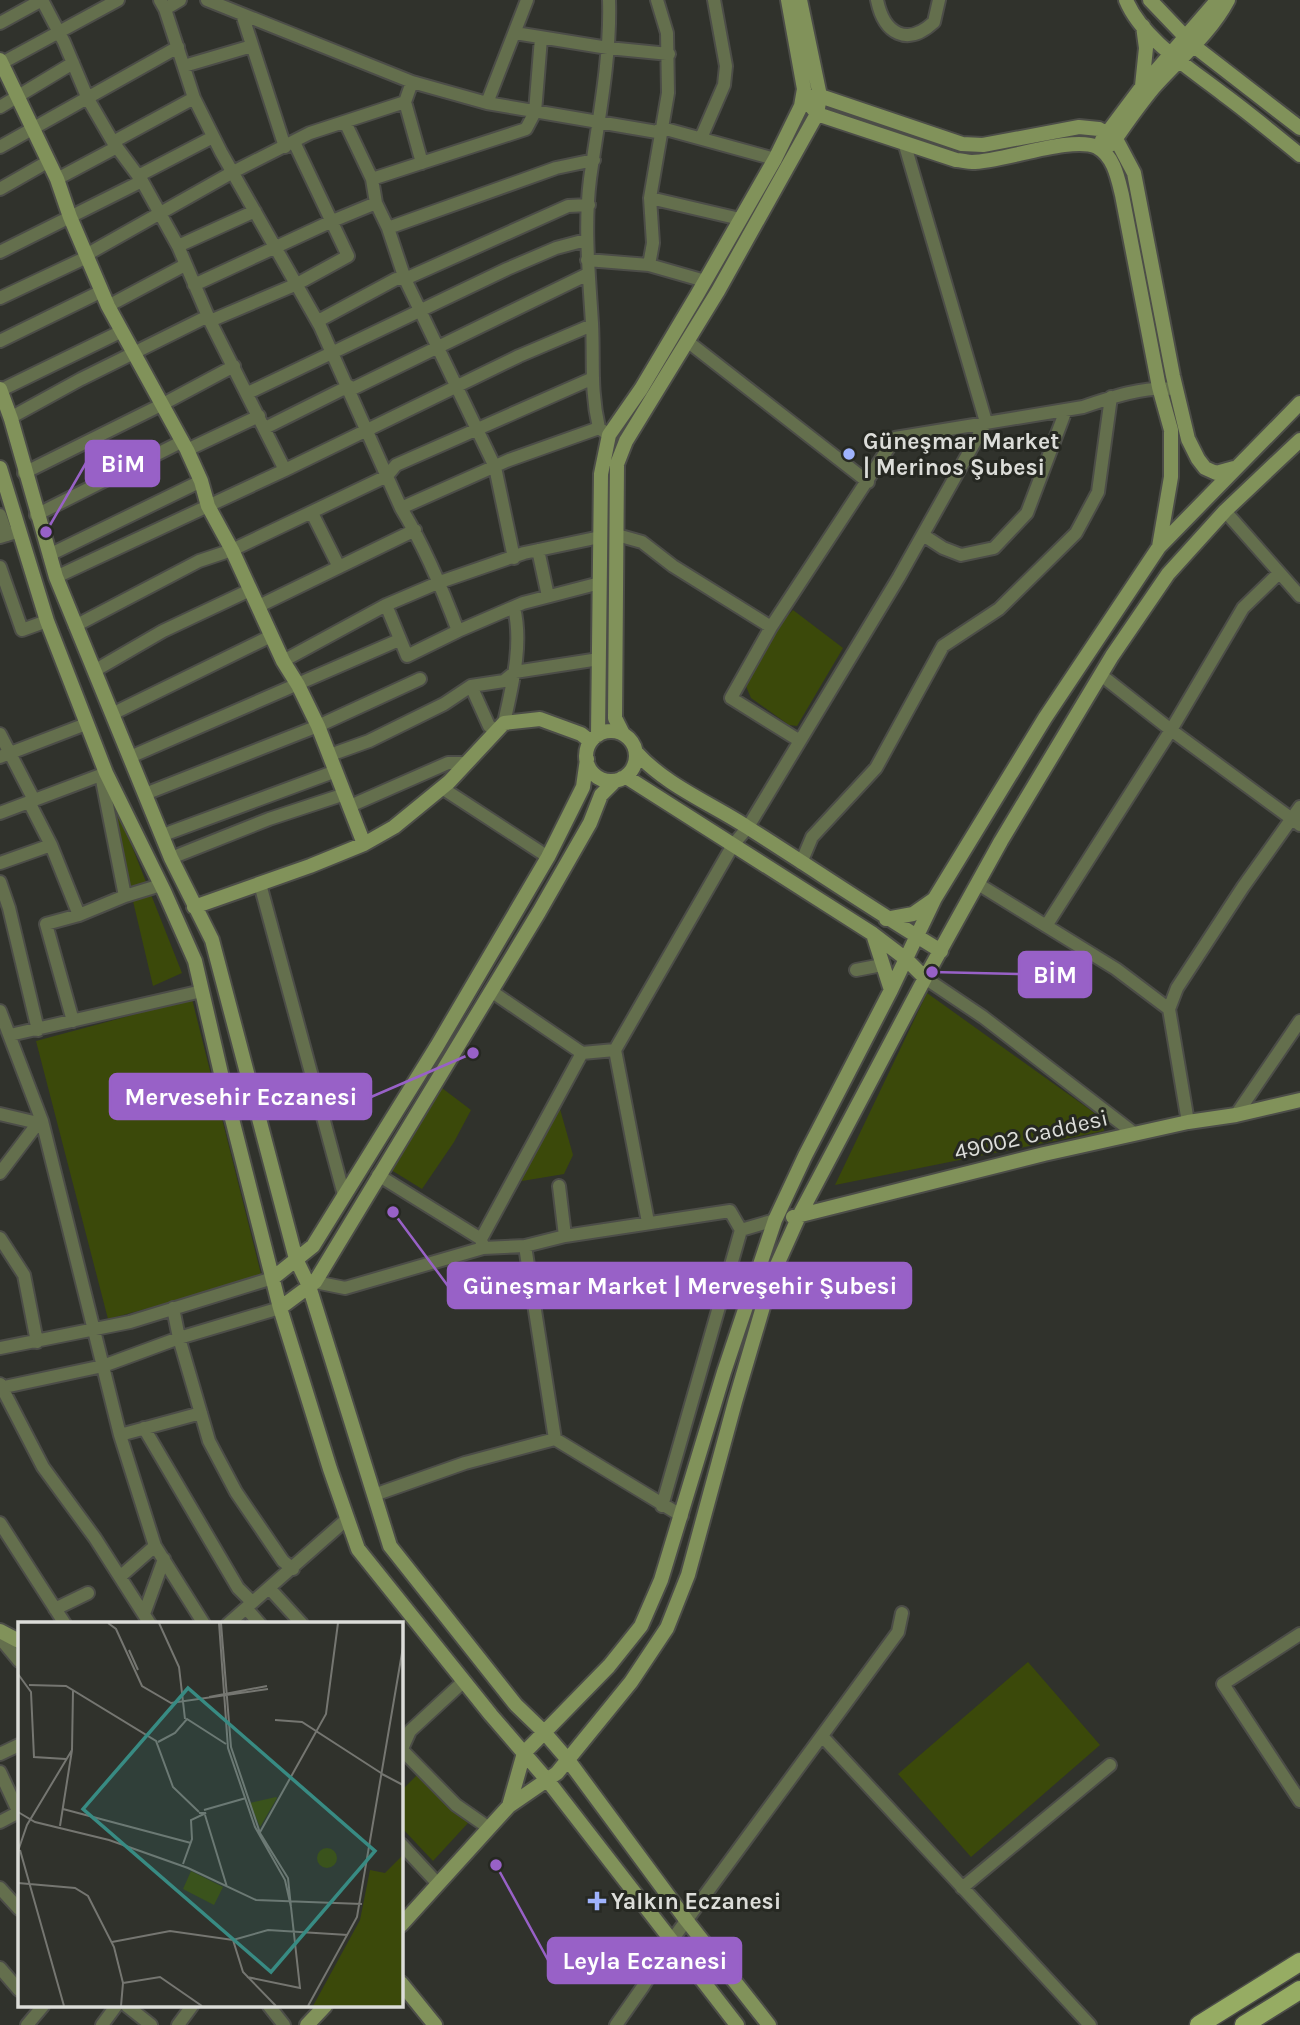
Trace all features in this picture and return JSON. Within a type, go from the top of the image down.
[{"type":"main road","points":[[1199,2025],[1300,1962]]},
{"type":"main road","points":[[1244,2025],[1300,1990]]},
{"type":"street","points":[[118,0],[1,63],[57,179],[108,306],[185,445],[201,481],[208,506],[232,550],[283,661],[318,726],[364,844]]},
{"type":"street","points":[[180,0],[163,4],[194,98],[213,137],[318,321],[401,508],[415,530],[440,582],[458,631]]},
{"type":"street","points":[[207,0],[412,82],[487,103],[535,112],[597,120],[657,132],[662,128]]},
{"type":"street","points":[[487,103],[527,0]]},
{"type":"street","points":[[0,1348],[93,1331],[273,1278],[313,1246],[437,1046],[548,857],[583,787],[586,759],[594,738],[599,659],[604,432],[591,379],[592,326],[586,240],[597,120],[608,48],[609,0]]},
{"type":"street","points":[[649,265],[653,243],[650,198],[668,93],[669,54],[665,26],[657,0]]},
{"type":"street","points":[[701,138],[724,85],[726,66],[715,0]]},
{"type":"street","points":[[788,0],[804,97],[817,114],[956,160],[974,162],[1074,144],[1101,150],[1115,169],[1159,387],[1171,430],[1171,477],[1159,547]]},
{"type":"street","points":[[623,734],[615,718],[617,464],[625,441],[687,341],[817,114],[820,96],[800,0]]},
{"type":"street","points":[[877,0],[880,16],[890,27],[903,35],[915,35],[934,22],[939,0]]},
{"type":"street","points":[[1126,0],[1143,25],[1175,57],[1300,155]]},
{"type":"street","points":[[1150,0],[1189,42],[1300,128]]},
{"type":"street","points":[[1189,42],[1213,4],[1220,0]]},
{"type":"street","points":[[1101,150],[1147,89],[1189,42],[1221,13],[1228,0]]},
{"type":"street","points":[[0,23],[46,1],[88,99],[115,144],[140,178],[178,246],[209,319],[285,470]]},
{"type":"street","points":[[10,418],[133,353],[297,284],[348,256],[289,144],[242,14]]},
{"type":"street","points":[[1143,25],[1147,89]]},
{"type":"street","points":[[515,33],[608,48],[669,54]]},
{"type":"street","points":[[372,179],[526,129],[535,112],[541,38]]},
{"type":"street","points":[[184,66],[252,46]]},
{"type":"street","points":[[0,147],[178,47]]},
{"type":"street","points":[[0,107],[73,62]]},
{"type":"street","points":[[1147,89],[1178,77],[1200,76]]},
{"type":"street","points":[[412,82],[405,102],[422,163]]},
{"type":"street","points":[[804,97],[820,96],[962,145],[983,145],[1079,127],[1099,129],[1111,136],[1134,173],[1188,439],[1205,468],[1216,473],[1235,468]]},
{"type":"street","points":[[401,508],[495,467],[604,432],[641,389],[775,159],[804,97]]},
{"type":"street","points":[[57,179],[194,98]]},
{"type":"street","points":[[0,298],[86,256],[233,172],[310,133],[405,102]]},
{"type":"street","points":[[345,122],[372,179],[376,203],[388,228],[405,279],[495,467],[514,558]]},
{"type":"street","points":[[662,128],[775,159]]},
{"type":"street","points":[[0,252],[70,217],[213,137]]},
{"type":"street","points":[[648,1222],[615,1050],[733,845],[748,827],[923,535],[986,422],[904,142]]},
{"type":"street","points":[[388,228],[533,175],[594,160]]},
{"type":"street","points":[[0,189],[49,161]]},
{"type":"street","points":[[650,198],[740,219]]},
{"type":"street","points":[[194,285],[376,203]]},
{"type":"street","points":[[318,321],[396,279],[405,279],[444,259],[568,206],[589,205]]},
{"type":"street","points":[[178,246],[255,211]]},
{"type":"street","points":[[248,393],[519,263],[556,248],[586,240]]},
{"type":"street","points":[[587,260],[649,265],[705,281]]},
{"type":"street","points":[[108,306],[185,265]]},
{"type":"street","points":[[37,515],[185,445],[262,422],[350,388],[437,349],[588,274]]},
{"type":"street","points":[[0,341],[102,291]]},
{"type":"street","points":[[56,578],[456,386],[563,336],[592,326]]},
{"type":"street","points":[[121,331],[0,390],[56,578],[171,858],[212,940],[296,1259],[312,1284],[390,1546],[516,1706],[544,1732],[568,1760],[769,2025]]},
{"type":"street","points":[[687,341],[868,482]]},
{"type":"street","points":[[24,473],[234,366]]},
{"type":"street","points":[[75,626],[199,561],[232,550],[387,476],[396,465],[591,379]]},
{"type":"street","points":[[800,741],[731,698],[771,626],[895,438],[1083,407],[1111,397],[1159,387],[1176,389]]},
{"type":"street","points":[[801,863],[812,837],[876,768],[943,646],[999,609],[1076,533],[1098,492],[1111,397]]},
{"type":"street","points":[[509,1806],[524,1753],[610,1666],[641,1626],[661,1580],[723,1372],[775,1220],[935,898],[1045,718],[1159,547],[1300,403]]},
{"type":"street","points":[[923,535],[943,548],[961,555],[994,548],[1027,513],[1066,410]]},
{"type":"street","points":[[402,1923],[509,1806],[548,1781],[568,1760],[631,1682],[667,1628],[688,1575],[772,1276],[799,1216],[925,978],[1101,675],[1168,575],[1225,511],[1300,440]]},
{"type":"street","points":[[0,468],[9,534]]},
{"type":"street","points":[[49,555],[201,481]]},
{"type":"street","points":[[1225,511],[1300,596]]},
{"type":"street","points":[[312,513],[339,567]]},
{"type":"street","points":[[0,515],[47,621],[106,774],[162,885],[195,961],[280,1308],[358,1549],[548,1781],[737,2025]]},
{"type":"street","points":[[259,606],[415,530]]},
{"type":"street","points":[[617,535],[642,542],[673,566],[771,626]]},
{"type":"street","points":[[283,661],[386,605],[440,582],[538,550],[600,537]]},
{"type":"street","points":[[538,550],[548,596]]},
{"type":"street","points":[[0,567],[22,630],[47,621]]},
{"type":"street","points":[[1046,926],[1171,730],[1243,608],[1278,574]]},
{"type":"street","points":[[386,605],[407,656],[514,608],[600,583]]},
{"type":"street","points":[[94,671],[163,631],[250,590]]},
{"type":"street","points":[[194,907],[364,844],[394,827],[442,788],[500,727],[514,672],[517,623],[514,608]]},
{"type":"street","points":[[112,714],[271,636]]},
{"type":"street","points":[[130,757],[399,640]]},
{"type":"street","points":[[330,755],[369,741],[432,710],[471,686],[504,681],[514,672],[599,659]]},
{"type":"street","points":[[1101,675],[1296,822]]},
{"type":"street","points":[[145,794],[318,726],[421,679]]},
{"type":"street","points":[[471,686],[489,726],[500,727],[540,719],[594,738],[610,730],[623,734],[629,738],[636,752],[650,768],[748,827],[886,919],[941,951]]},
{"type":"street","points":[[4,755],[86,724]]},
{"type":"street","points":[[0,734],[4,755],[31,801],[79,915]]},
{"type":"street","points":[[147,1619],[121,1576],[43,1467],[1,1387],[103,1366],[179,1338],[280,1308],[312,1284],[491,991],[590,823],[601,795],[633,768],[636,752]]},
{"type":"street","points":[[586,759],[589,767],[600,778],[628,778],[873,934],[906,959],[925,978],[983,1017],[1135,1134]]},
{"type":"street","points":[[171,858],[269,819],[348,800],[448,763],[466,763]]},
{"type":"street","points":[[163,835],[336,772]]},
{"type":"street","points":[[0,813],[106,774]]},
{"type":"street","points":[[106,774],[102,780],[124,896]]},
{"type":"street","points":[[442,788],[548,857]]},
{"type":"street","points":[[1188,1122],[1169,1009],[1177,988],[1243,887],[1296,822],[1300,807]]},
{"type":"street","points":[[0,863],[51,845]]},
{"type":"street","points":[[0,882],[9,908],[38,1030]]},
{"type":"street","points":[[260,884],[344,1195]]},
{"type":"street","points":[[978,884],[1115,970],[1169,1009]]},
{"type":"street","points":[[73,1021],[46,924],[162,885]]},
{"type":"street","points":[[886,919],[913,914],[935,898]]},
{"type":"street","points":[[873,934],[891,990]]},
{"type":"street","points":[[856,970],[882,965]]},
{"type":"street","points":[[10,1035],[202,991]]},
{"type":"street","points":[[491,991],[582,1053],[615,1050]]},
{"type":"street","points":[[0,1011],[40,1122],[120,1435],[155,1546],[203,1622]]},
{"type":"street","points":[[1236,1115],[1300,1021]]},
{"type":"street","points":[[482,1243],[582,1053]]},
{"type":"street","name":"49002 Caddesi","points":[[775,1220],[1031,1157],[1188,1122],[1236,1115],[1298,1098]]},
{"type":"street","points":[[0,1114],[40,1122]]},
{"type":"street","points":[[0,1173],[40,1122]]},
{"type":"street","points":[[378,1175],[482,1243]]},
{"type":"street","points":[[559,1186],[565,1236]]},
{"type":"street","points":[[312,1284],[345,1288],[482,1243],[525,1246],[565,1236],[730,1211],[741,1230],[662,1506]]},
{"type":"street","points":[[741,1230],[775,1220]]},
{"type":"street","points":[[0,1238],[24,1275],[37,1342]]},
{"type":"street","points":[[525,1246],[555,1439]]},
{"type":"street","points":[[173,1308],[209,1441],[236,1492],[283,1561],[293,1569]]},
{"type":"street","points":[[120,1435],[201,1413]]},
{"type":"street","points":[[144,1428],[259,1622]]},
{"type":"street","points":[[374,1495],[465,1463],[555,1439],[682,1516]]},
{"type":"street","points":[[230,1622],[347,1519]]},
{"type":"street","points":[[0,1523],[64,1622]]},
{"type":"street","points":[[121,1576],[155,1546]]},
{"type":"street","points":[[147,1619],[164,1559]]},
{"type":"street","points":[[270,1589],[300,1622]]},
{"type":"street","points":[[55,1609],[88,1593]]},
{"type":"street","points":[[616,2025],[672,1940],[898,1632],[902,1613]]},
{"type":"street","points":[[0,1631],[18,1640]]},
{"type":"street","points":[[1300,1634],[1223,1684],[1300,1801]]},
{"type":"street","points":[[0,1638],[18,1660]]},
{"type":"street","points":[[464,1681],[410,1731],[402,1744],[456,1805],[489,1828]]},
{"type":"street","points":[[821,1736],[1090,2025]]},
{"type":"street","points":[[0,1754],[18,1745]]},
{"type":"street","points":[[962,1888],[1110,1765]]},
{"type":"street","points":[[0,1772],[18,1808],[0,1822]]},
{"type":"street","points":[[402,1845],[438,1884]]},
{"type":"street","points":[[0,1888],[18,1908]]},
{"type":"street","points":[[0,1968],[18,1989]]},
{"type":"street","points":[[402,1984],[435,2025]]},
{"type":"street","points":[[27,2025],[39,2008]]},
{"type":"street","points":[[102,2025],[115,2008]]},
{"type":"street","points":[[129,2008],[150,2025]]},
{"type":"street","points":[[178,2025],[191,2008]]},
{"type":"street","points":[[271,2008],[284,2025]]},
{"type":"street","points":[[307,2025],[321,2008]]},
{"type":"green space","points":[[793,610],[843,648],[797,726],[789,725],[751,698],[745,684],[778,626]]},
{"type":"green space","points":[[108,795],[118,811],[182,973],[153,986]]},
{"type":"green space","points":[[927,993],[1103,1119],[1104,1131],[835,1185]]},
{"type":"green space","points":[[192,999],[262,1278],[108,1319],[36,1041]]},
{"type":"green space","points":[[438,1085],[471,1110],[454,1142],[422,1189],[388,1168]]},
{"type":"green space","points":[[558,1102],[573,1155],[564,1174],[516,1182]]},
{"type":"green space","points":[[1028,1662],[1100,1745],[971,1857],[898,1774]]},
{"type":"green space","points":[[419,1773],[468,1823],[433,1861],[402,1828],[402,1790]]},
{"type":"place","name":"Güneşmar Market | Merinos Şubesi","points":[[849,454]]},
{"type":"place","name":"BiM","points":[[46,532]]},
{"type":"place","name":"BİM","points":[[932,972]]},
{"type":"place","name":"Mervesehir Eczanesi","points":[[473,1053]]},
{"type":"place","name":"Güneşmar Market | Merveşehir Şubesi","points":[[393,1212]]},
{"type":"place","name":"Leyla Eczanesi","points":[[496,1865]]},
{"type":"place","name":"Yalkın Eczanesi","points":[[597,1901]]}]
